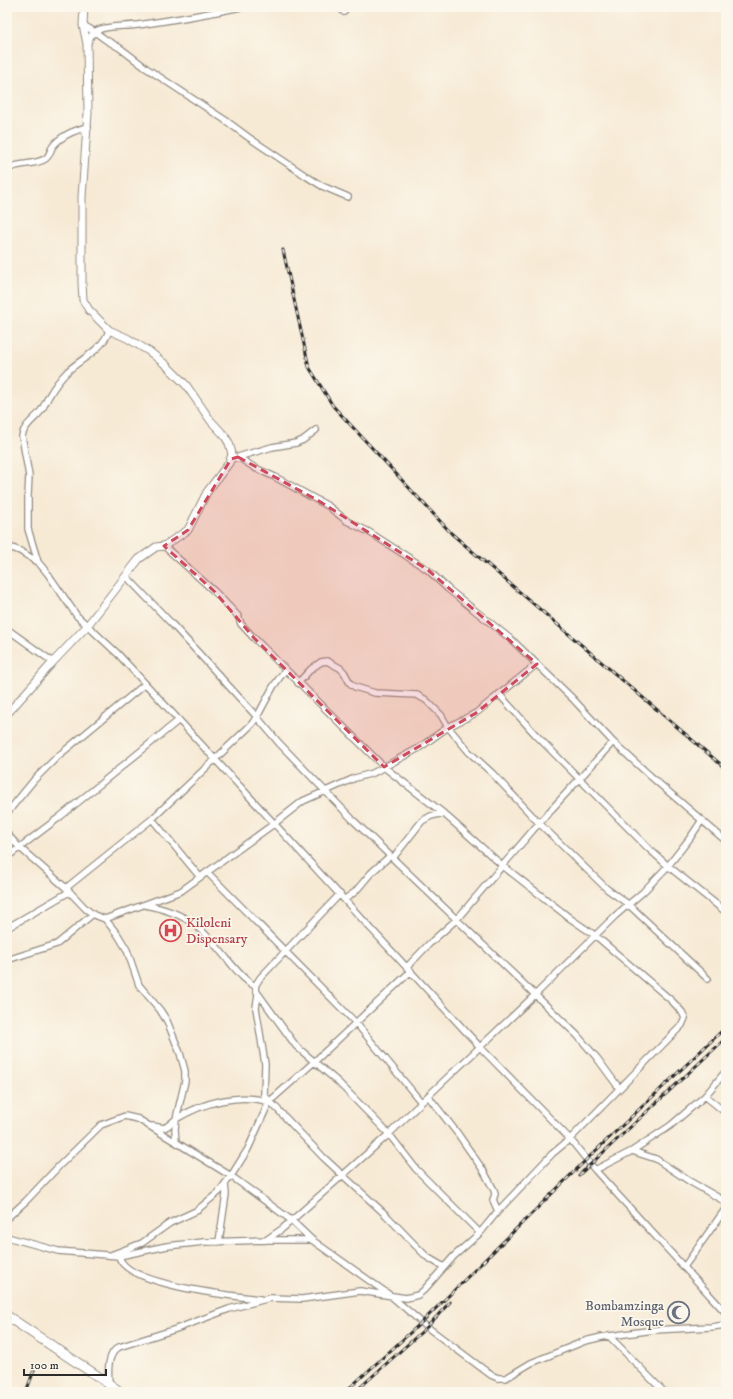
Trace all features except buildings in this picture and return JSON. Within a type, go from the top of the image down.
[{"type":"highway","points":[[7,1316],[120,1392]]},
{"type":"street","points":[[84,7],[83,25],[87,44],[88,127],[82,197],[82,283],[83,300],[89,310],[109,330],[127,338],[150,352],[166,365],[186,385],[211,421],[226,439],[234,458],[275,477],[328,506],[347,521],[369,532],[418,563],[485,617],[572,698],[613,742],[726,841]]},
{"type":"street","points":[[87,44],[91,34],[112,27],[187,18],[241,7]]},
{"type":"street","points":[[339,7],[344,12]]},
{"type":"street","points":[[83,25],[96,32],[146,68],[306,176],[322,186],[348,197]]},
{"type":"street","points":[[7,170],[16,165],[27,165],[45,159],[52,147],[62,138],[75,130],[88,127]]},
{"type":"street","points":[[38,562],[28,529],[29,476],[22,433],[24,428],[39,414],[50,395],[67,372],[95,349],[108,334],[109,330]]},
{"type":"street","points":[[7,714],[87,626],[139,559],[147,552],[156,547],[164,546],[188,530],[207,492],[234,458],[276,446],[296,443],[303,440],[316,430]]},
{"type":"street","points":[[7,546],[20,551],[38,562],[77,616],[102,639],[179,720],[480,1046],[570,1139],[595,1170],[726,1313]]},
{"type":"street","points":[[108,1383],[112,1353],[119,1347],[176,1329],[229,1309],[261,1299],[280,1297],[302,1299],[360,1291],[406,1298],[418,1295],[454,1256],[480,1233],[498,1211],[552,1154],[570,1139],[682,1025],[685,1018],[682,1012],[672,1001],[596,936],[571,919],[503,866],[443,813],[384,767],[240,624],[238,616],[219,596],[164,546]]},
{"type":"street","points":[[126,576],[325,791],[391,857],[577,1035],[597,1058],[619,1088]]},
{"type":"street","points":[[7,629],[54,662]]},
{"type":"street","points":[[298,683],[311,669],[321,662],[327,661],[340,668],[350,683],[355,687],[370,692],[417,695],[422,697],[441,715],[448,727],[469,752],[539,823],[607,889],[628,904],[708,979]]},
{"type":"street","points":[[106,919],[143,904],[175,894],[275,823],[303,801],[354,778],[373,773],[419,748],[448,727],[476,712],[537,664]]},
{"type":"street","points":[[7,928],[68,890],[152,820],[251,725],[273,687],[285,670]]},
{"type":"street","points":[[7,812],[56,757],[144,684]]},
{"type":"street","points":[[499,694],[535,734],[580,778],[647,848],[726,912]]},
{"type":"street","points":[[7,857],[61,816],[179,720]]},
{"type":"street","points":[[111,1255],[142,1243],[170,1222],[196,1211],[219,1192],[248,1150],[270,1101],[356,1023],[409,969],[429,944],[457,919],[539,823],[613,742]]},
{"type":"street","points":[[345,899],[355,892],[371,874],[391,857],[422,821],[431,816],[443,813]]},
{"type":"street","points":[[152,820],[200,877]]},
{"type":"street","points":[[266,1240],[282,1229],[389,1134],[628,904],[643,892],[668,866],[702,820]]},
{"type":"street","points":[[7,834],[19,847],[93,914],[106,919],[128,950],[139,985],[163,1016],[173,1033],[185,1071],[185,1080],[176,1119],[176,1142]]},
{"type":"street","points":[[207,872],[356,1023],[421,1102]]},
{"type":"street","points":[[255,986],[260,978],[340,894]]},
{"type":"street","points":[[143,904],[170,910],[198,926],[245,979],[255,986],[258,994],[289,1038],[305,1055],[338,1082],[389,1134],[416,1169],[480,1233]]},
{"type":"street","points":[[7,960],[57,944],[93,914]]},
{"type":"street","points":[[258,994],[256,1008],[265,1064],[264,1093],[318,1153],[386,1216],[427,1257],[444,1267]]},
{"type":"street","points":[[595,1170],[632,1152],[670,1126],[705,1096],[726,1071]]},
{"type":"street","points":[[428,1096],[458,1134],[483,1170],[494,1190],[495,1194],[493,1200],[498,1211]]},
{"type":"street","points":[[705,1096],[726,1113]]},
{"type":"street","points":[[146,1124],[158,1128],[164,1128],[176,1119],[209,1104],[224,1100],[256,1099],[270,1101]]},
{"type":"street","points":[[7,1218],[26,1201],[100,1125],[125,1116],[138,1119],[231,1176],[291,1220],[312,1240],[391,1296],[427,1327],[491,1375],[502,1379],[531,1363],[585,1341],[654,1330],[726,1325]]},
{"type":"street","points":[[632,1152],[656,1159],[688,1181],[726,1202]]},
{"type":"street","points":[[219,1242],[226,1194],[225,1184]]},
{"type":"street","points":[[684,1267],[726,1208]]},
{"type":"street","points":[[7,1237],[58,1251],[119,1256],[168,1246],[266,1240],[312,1240]]},
{"type":"street","points":[[119,1256],[122,1262],[129,1268],[139,1274],[159,1281],[190,1290],[261,1299]]},
{"type":"street","points":[[609,1336],[664,1392]]},
{"type":"highlighted area","points":[[238,457],[319,501],[428,570],[537,664],[476,713],[384,767],[254,638],[215,592],[164,546],[188,530],[231,459]]},
{"type":"railway","points":[[283,250],[309,367],[333,406],[452,534],[726,769]]},
{"type":"railway","points":[[345,1392],[422,1322],[587,1159],[726,1027]]},
{"type":"railway","points":[[579,1175],[726,1038]]},
{"type":"railway","points":[[355,1392],[427,1327],[450,1302]]},
{"type":"railway","points":[[26,1392],[34,1370]]},
{"type":"place","name":"Kiloleni Dispensary","points":[[170,930]]},
{"type":"place","name":"Bombamzinga Mosque","points":[[679,1313]]}]
